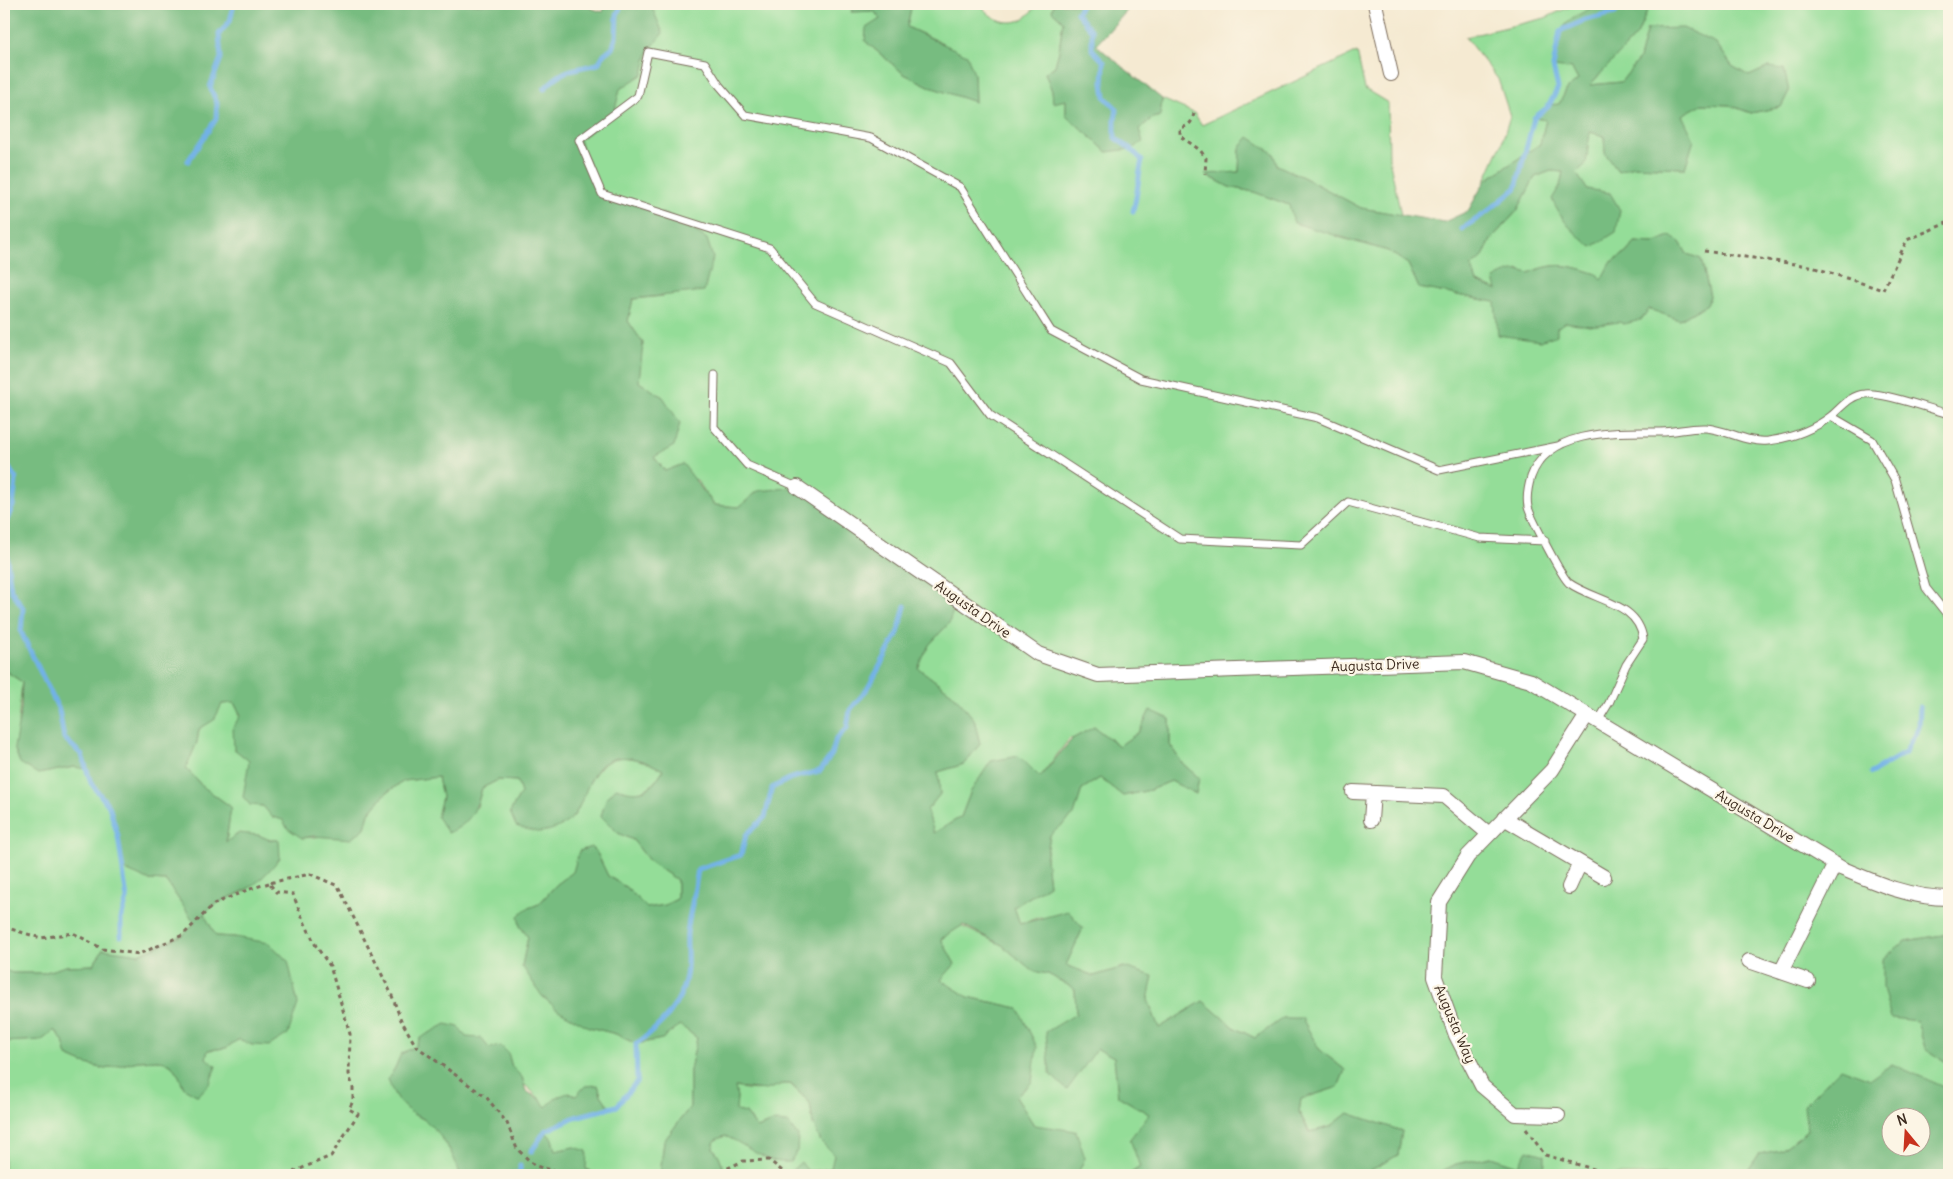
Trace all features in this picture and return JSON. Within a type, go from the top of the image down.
[{"type":"street","points":[[1374,4],[1391,74]]},
{"type":"street","name":"Augusta Drive","points":[[797,487],[1038,654],[1098,675],[1464,662],[1531,681],[1834,864],[1881,886],[1927,898],[1949,898]]},
{"type":"street","name":"Augusta Way","points":[[1515,1114],[1482,1086],[1456,1035],[1435,977],[1439,902],[1468,856],[1552,770],[1592,718]]},
{"type":"street","points":[[1353,792],[1444,796],[1489,834]]},
{"type":"street","points":[[1371,820],[1373,793]]},
{"type":"street","points":[[1504,818],[1604,877]]},
{"type":"street","points":[[1569,887],[1580,864]]},
{"type":"street","points":[[1781,972],[1834,864]]},
{"type":"street","points":[[1749,961],[1808,981]]},
{"type":"street","points":[[1515,1114],[1558,1115]]},
{"type":"lane","points":[[1545,541],[1480,538],[1348,502],[1301,545],[1180,539],[990,415],[951,363],[815,303],[770,248],[602,194],[579,140],[638,96],[648,52],[705,62],[719,85],[745,115],[871,138],[960,187],[1052,331],[1141,378],[1318,418],[1439,470],[1558,446],[1597,434],[1638,431],[1662,432],[1693,428],[1728,432],[1752,441],[1785,438],[1818,425],[1852,398],[1864,394],[1878,395],[1949,414]]},
{"type":"lane","points":[[715,375],[714,427],[747,466],[797,487]]},
{"type":"lane","points":[[1831,416],[1872,440],[1895,480],[1926,588],[1949,617]]},
{"type":"lane","points":[[1558,446],[1543,456],[1535,466],[1527,492],[1528,507],[1536,525],[1567,582],[1619,606],[1635,619],[1642,628],[1643,639],[1626,665],[1609,703],[1592,718]]},
{"type":"path","points":[[1194,113],[1193,120],[1188,126],[1180,128],[1180,136],[1200,150],[1206,158],[1205,174]]},
{"type":"path","points":[[1704,251],[1808,266],[1883,290],[1907,240],[1949,222]]},
{"type":"path","points":[[4,927],[41,938],[73,933],[103,950],[139,954],[183,935],[214,904],[246,890],[310,874],[338,886],[392,992],[401,1020],[416,1046],[487,1098],[507,1123],[517,1149],[535,1166],[574,1175]]},
{"type":"path","points":[[268,883],[276,892],[293,894],[309,930],[330,966],[350,1034],[348,1074],[353,1088],[353,1102],[350,1109],[358,1114],[331,1156],[286,1175]]},
{"type":"path","points":[[1515,1114],[1545,1155],[1614,1175]]},
{"type":"path","points":[[714,1175],[743,1161],[769,1160],[787,1175]]},
{"type":"green space","points":[[4,4],[590,4],[590,8],[603,12],[605,4],[656,4],[653,10],[663,33],[648,52],[643,74],[620,89],[614,114],[579,140],[602,194],[671,216],[707,239],[713,258],[704,291],[633,299],[628,321],[643,343],[639,382],[663,397],[680,423],[674,446],[654,457],[665,471],[683,464],[714,505],[739,507],[758,491],[797,487],[957,598],[949,623],[929,645],[918,668],[953,694],[974,719],[980,744],[964,764],[938,772],[940,794],[927,810],[934,833],[961,817],[971,791],[991,761],[1019,756],[1040,777],[1072,739],[1094,727],[1119,746],[1139,732],[1150,710],[1170,719],[1170,745],[1182,763],[1199,778],[1196,794],[1171,781],[1150,790],[1123,796],[1100,778],[1082,789],[1074,815],[1050,835],[1046,859],[1049,885],[1014,907],[1020,924],[1068,911],[1083,928],[1066,965],[1094,976],[1124,967],[1153,976],[1148,1000],[1159,1028],[1203,1001],[1233,1027],[1255,1038],[1283,1018],[1302,1018],[1319,1049],[1345,1070],[1338,1087],[1301,1099],[1299,1112],[1309,1132],[1330,1127],[1348,1113],[1402,1131],[1398,1155],[1371,1170],[1370,1175],[1128,1175],[1140,1167],[1130,1139],[1149,1114],[1118,1096],[1114,1057],[1097,1049],[1067,1090],[1050,1074],[1046,1032],[1076,1014],[1075,989],[1048,974],[1033,971],[1002,945],[963,925],[941,939],[955,964],[941,980],[968,997],[1018,1008],[1037,1047],[1032,1082],[1016,1097],[1034,1125],[1076,1131],[1085,1158],[1077,1175],[787,1175],[801,1162],[808,1171],[820,1171],[831,1168],[834,1155],[821,1142],[813,1124],[810,1103],[791,1084],[783,1084],[766,1090],[735,1087],[737,1097],[736,1111],[746,1113],[757,1128],[773,1122],[788,1123],[798,1136],[797,1151],[790,1162],[780,1162],[764,1157],[725,1136],[715,1140],[713,1148],[719,1156],[726,1175],[660,1175],[664,1141],[690,1107],[690,1070],[697,1038],[680,1025],[662,1039],[636,1044],[616,1034],[589,1027],[558,1010],[542,996],[522,966],[528,937],[520,926],[518,916],[526,909],[539,904],[556,885],[573,872],[579,851],[591,847],[597,853],[608,876],[627,888],[647,908],[665,905],[677,899],[677,880],[650,862],[633,840],[618,833],[601,816],[606,799],[616,788],[632,792],[644,790],[654,783],[663,770],[636,759],[618,758],[610,760],[595,773],[572,818],[563,825],[548,831],[538,832],[516,826],[510,812],[521,793],[517,781],[498,780],[482,788],[474,810],[467,821],[448,833],[437,817],[442,797],[438,777],[404,781],[386,793],[369,813],[365,828],[351,839],[314,836],[302,838],[287,828],[283,820],[272,817],[263,806],[250,805],[243,797],[249,761],[234,749],[233,727],[241,715],[234,703],[222,704],[214,720],[199,729],[197,742],[186,768],[202,786],[231,807],[226,842],[239,833],[258,835],[270,840],[279,840],[280,858],[255,884],[218,903],[204,914],[216,936],[269,943],[288,961],[298,1004],[288,1034],[269,1046],[252,1045],[239,1039],[226,1048],[208,1050],[206,1058],[216,1066],[210,1083],[198,1096],[184,1088],[171,1064],[158,1060],[138,1061],[105,1069],[67,1056],[63,1041],[55,1030],[42,1040],[4,1042],[4,970],[13,973],[43,973],[66,966],[93,965],[103,949],[139,954],[183,935],[195,923],[166,881],[148,880],[123,869],[118,836],[109,806],[91,783],[86,769],[74,767],[38,774],[20,763],[14,748],[21,709],[22,682],[4,670]]},
{"type":"green space","points":[[656,4],[855,4],[851,12],[874,11],[880,19],[865,41],[904,74],[933,88],[975,102],[974,74],[943,43],[907,27],[911,8],[906,4],[980,4],[993,17],[1009,22],[1025,18],[1036,4],[1054,4],[1052,11],[1063,21],[1055,66],[1045,73],[1052,91],[1053,102],[1066,100],[1066,115],[1107,152],[1153,118],[1160,116],[1162,99],[1194,113],[1202,125],[1357,52],[1365,89],[1388,103],[1389,158],[1401,215],[1361,208],[1305,178],[1240,148],[1239,172],[1206,175],[1229,187],[1254,192],[1289,205],[1338,237],[1388,251],[1408,264],[1419,288],[1495,302],[1556,328],[1565,322],[1589,325],[1608,323],[1649,309],[1680,320],[1707,304],[1710,296],[1701,259],[1687,254],[1680,242],[1670,236],[1653,243],[1635,242],[1626,253],[1610,263],[1601,281],[1597,274],[1578,268],[1555,266],[1529,273],[1518,270],[1497,290],[1477,282],[1471,265],[1482,258],[1492,238],[1517,211],[1535,177],[1551,171],[1563,172],[1560,186],[1610,193],[1587,189],[1576,173],[1587,147],[1590,132],[1604,136],[1605,153],[1618,171],[1633,166],[1685,168],[1693,140],[1682,115],[1701,104],[1729,105],[1751,113],[1781,107],[1789,91],[1769,67],[1749,76],[1732,66],[1716,43],[1647,29],[1639,59],[1621,82],[1589,85],[1637,35],[1650,4],[1949,4],[1949,934],[1905,941],[1917,1021],[1925,1048],[1949,1064],[1949,1092],[1942,1086],[1807,1131],[1781,1150],[1759,1154],[1745,1175],[1541,1175],[1545,1163],[1518,1166],[1491,1157],[1456,1164],[1437,1175],[1370,1175],[1371,1170],[1398,1155],[1402,1131],[1348,1113],[1330,1127],[1310,1132],[1299,1112],[1301,1099],[1338,1087],[1345,1070],[1319,1049],[1302,1019],[1283,1018],[1255,1038],[1233,1027],[1203,1001],[1159,1028],[1148,1000],[1124,967],[1094,976],[1066,965],[1083,928],[1040,917],[1020,924],[1014,907],[1049,885],[1046,859],[1050,835],[1074,814],[1082,789],[1100,778],[1123,796],[1150,790],[1171,781],[1196,794],[1199,778],[1182,763],[1170,745],[1170,719],[1150,711],[1139,732],[1119,746],[1094,727],[1072,739],[1070,738],[1040,777],[971,791],[961,817],[934,833],[927,810],[940,794],[938,772],[964,764],[980,744],[974,719],[953,694],[918,668],[929,645],[949,623],[758,491],[739,507],[714,505],[697,480],[665,471],[654,457],[663,397],[638,382],[643,343],[628,321],[633,299],[664,296],[551,183]]},
{"type":"green space","points":[[855,4],[906,4],[911,8],[907,27],[967,55],[974,74],[975,102],[933,88],[904,74],[865,41],[866,28],[880,19],[874,11],[851,12]]},
{"type":"green space","points":[[1054,4],[1133,4],[1096,45],[1162,99],[1160,116],[1153,118],[1139,129],[1143,142],[1131,149],[1107,152],[1066,115],[1066,100],[1053,103],[1052,91],[1045,73],[1055,66],[1063,21],[1052,11]]},
{"type":"green space","points":[[1576,4],[1599,4],[1572,69],[1578,80],[1567,89],[1559,104],[1535,118],[1546,120],[1540,144],[1485,181],[1501,145],[1510,116],[1498,79],[1465,37],[1545,18]]},
{"type":"green space","points":[[1599,4],[1650,4],[1637,35],[1590,85],[1621,82],[1639,59],[1647,29],[1683,28],[1716,43],[1732,66],[1749,76],[1769,67],[1784,69],[1789,91],[1781,107],[1751,113],[1729,105],[1702,104],[1682,115],[1694,140],[1685,168],[1633,166],[1618,171],[1605,153],[1604,136],[1590,132],[1586,164],[1576,173],[1587,189],[1610,193],[1620,210],[1616,232],[1592,247],[1574,231],[1564,220],[1552,199],[1560,186],[1563,172],[1551,171],[1535,177],[1517,211],[1492,238],[1482,258],[1471,266],[1477,282],[1497,290],[1494,279],[1503,274],[1515,271],[1529,273],[1555,266],[1571,267],[1597,274],[1601,280],[1610,263],[1626,253],[1635,242],[1653,243],[1670,236],[1680,242],[1687,254],[1701,259],[1710,296],[1707,304],[1680,320],[1649,309],[1641,320],[1624,324],[1619,322],[1590,326],[1565,322],[1557,328],[1557,335],[1540,341],[1498,335],[1495,302],[1419,288],[1408,264],[1388,251],[1294,223],[1289,205],[1254,192],[1229,187],[1205,174],[1239,172],[1240,148],[1249,137],[1273,153],[1277,165],[1361,208],[1444,222],[1468,211],[1485,181],[1540,144],[1546,120],[1534,118],[1548,105],[1559,104],[1567,89],[1578,80],[1572,69],[1553,67],[1560,31],[1572,18]]},
{"type":"green space","points":[[4,670],[22,682],[18,723],[38,774],[74,767],[86,768],[91,783],[109,806],[118,836],[148,880],[166,881],[195,923],[183,935],[139,954],[103,950],[93,965],[66,966],[43,973],[12,973],[4,970]]},
{"type":"green space","points":[[234,703],[244,727],[249,766],[250,805],[263,806],[283,820],[302,838],[326,836],[365,828],[369,813],[386,793],[404,781],[438,777],[442,797],[437,817],[477,807],[482,788],[498,780],[517,781],[521,793],[510,812],[574,816],[596,772],[605,763],[615,758],[628,758],[644,761],[663,770],[657,779],[646,789],[630,793],[618,833],[633,840],[650,862],[677,880],[677,899],[665,905],[647,908],[627,888],[608,876],[597,853],[579,852],[574,872],[556,885],[539,904],[526,909],[520,926],[528,937],[522,966],[577,1019],[589,1027],[616,1034],[636,1044],[662,1039],[680,1025],[697,1038],[690,1070],[690,1107],[664,1141],[660,1175],[597,1175],[586,1169],[574,1147],[555,1151],[552,1139],[545,1131],[575,1117],[610,1108],[601,1095],[598,1085],[546,1108],[540,1099],[524,1084],[522,1077],[512,1067],[508,1053],[489,1048],[416,1046],[401,1054],[388,1079],[413,1114],[427,1121],[441,1137],[454,1156],[460,1175],[4,1175],[4,1042],[42,1040],[55,1030],[63,1041],[67,1056],[105,1069],[138,1061],[158,1060],[171,1064],[184,1088],[206,1058],[208,1050],[226,1048],[239,1039],[252,1045],[235,937],[216,936],[204,914],[214,904],[247,890],[278,840],[270,840],[258,835],[226,843],[231,807],[202,786],[186,768],[197,742],[199,729],[213,720],[222,704]]},
{"type":"green space","points":[[961,926],[1002,945],[1033,971],[1048,974],[1075,989],[1076,1014],[1097,1048],[1114,1057],[1118,1096],[1149,1114],[1140,1167],[1128,1175],[1077,1175],[1085,1158],[1034,1125],[1016,1097],[1032,1082],[1018,1008],[968,997],[940,980],[955,964],[941,939]]},
{"type":"green space","points":[[1949,934],[1949,1064],[1925,1048],[1917,1021],[1891,1018],[1883,988],[1883,959],[1905,941]]},
{"type":"green space","points":[[446,1024],[459,1027],[466,1037],[481,1038],[489,1048],[501,1046],[508,1053],[512,1067],[522,1077],[526,1091],[540,1099],[546,1107],[557,1097],[568,1093],[576,1096],[585,1086],[598,1085],[601,1095],[610,1108],[575,1117],[545,1131],[552,1139],[555,1151],[574,1147],[587,1151],[586,1169],[597,1175],[460,1175],[455,1160],[444,1141],[425,1120],[410,1112],[401,1104],[392,1090],[388,1079],[401,1054],[416,1046],[420,1038]]},
{"type":"green space","points":[[1892,1064],[1942,1086],[1949,1092],[1949,1175],[1745,1175],[1759,1154],[1781,1150],[1807,1131],[1804,1105],[1841,1068],[1870,1079]]},
{"type":"green space","points":[[790,1084],[810,1103],[813,1124],[821,1142],[834,1155],[832,1168],[787,1175],[726,1175],[719,1156],[713,1148],[715,1140],[725,1136],[740,1142],[769,1160],[773,1122],[757,1128],[746,1113],[735,1111],[737,1097],[734,1087],[759,1090]]},
{"type":"green space","points":[[1527,1150],[1545,1155],[1545,1163],[1541,1175],[1434,1175],[1456,1164],[1491,1157],[1518,1166]]},
{"type":"waterway","points":[[188,161],[216,119],[217,103],[210,87],[221,58],[219,34],[230,21],[234,4]]},
{"type":"waterway","points":[[544,89],[563,73],[598,64],[604,54],[613,47],[616,37],[617,15],[622,4]]},
{"type":"waterway","points":[[1082,4],[1077,13],[1092,31],[1092,49],[1104,62],[1103,83],[1105,97],[1117,109],[1115,138],[1131,149],[1142,160],[1133,211]]},
{"type":"waterway","points":[[1462,229],[1487,212],[1516,188],[1534,118],[1548,107],[1558,88],[1553,67],[1560,31],[1585,20],[1615,13],[1621,4]]},
{"type":"waterway","points":[[4,460],[16,479],[13,506],[4,526]]},
{"type":"waterway","points":[[4,537],[11,590],[23,608],[21,632],[59,710],[64,738],[82,755],[91,783],[109,806],[118,836],[127,899],[121,918],[121,936]]},
{"type":"waterway","points":[[531,1152],[545,1131],[575,1117],[617,1106],[637,1081],[636,1044],[668,1015],[683,987],[687,965],[687,933],[698,869],[741,855],[746,835],[765,817],[772,788],[791,778],[820,771],[832,754],[836,739],[847,728],[850,710],[868,688],[898,633],[905,606]]},
{"type":"waterway","points":[[1871,773],[1905,753],[1919,726],[1920,707]]},
{"type":"waterway","points":[[503,1175],[520,1173],[520,1166]]}]
